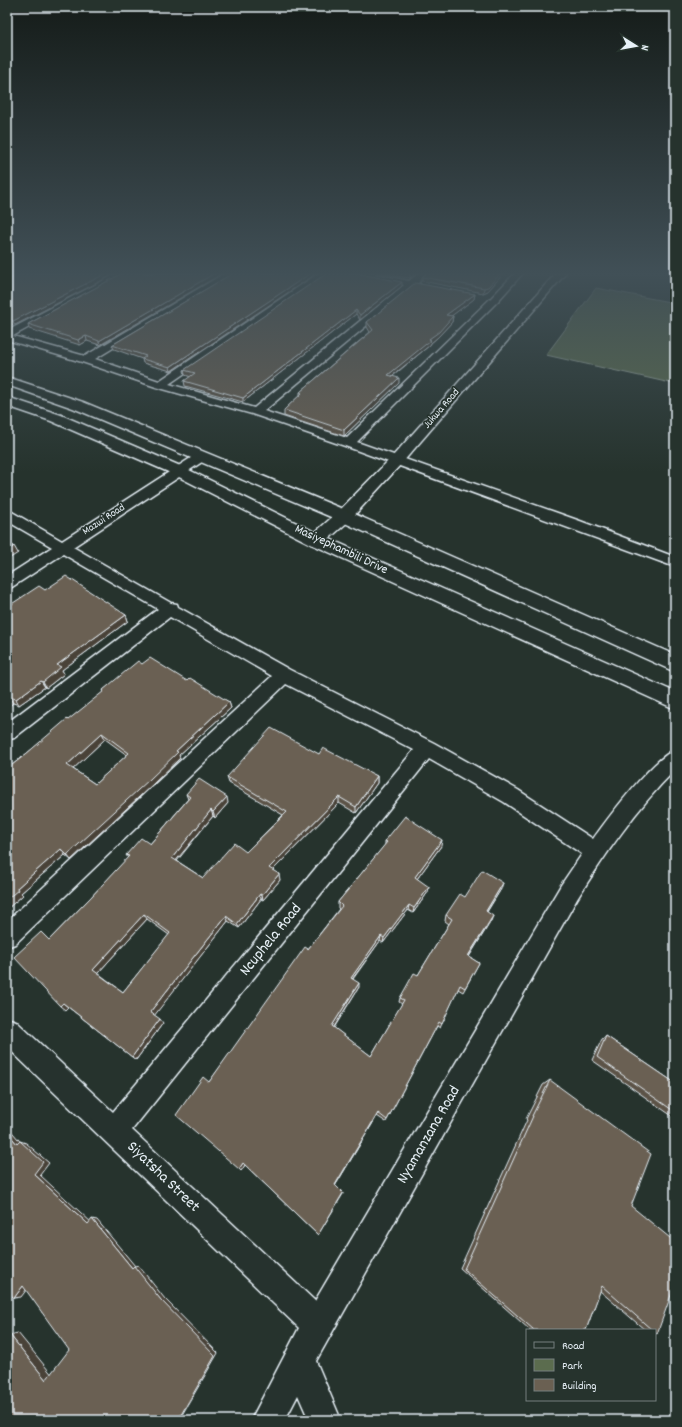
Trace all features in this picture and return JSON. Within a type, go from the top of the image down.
[{"type":"main road","name":"Jukwa Road","points":[[317,540],[344,516],[397,460],[503,340]]},
{"type":"main road","points":[[7,381],[78,406],[344,516],[675,664]]},
{"type":"main road","name":"Masiyephambili Drive","points":[[7,401],[56,418],[179,471],[317,540],[675,701]]},
{"type":"street","points":[[19,340],[160,385],[256,412],[349,443],[575,524],[675,562]]},
{"type":"street","points":[[86,360],[120,340]]},
{"type":"street","points":[[160,385],[226,340]]},
{"type":"street","points":[[256,412],[344,340]]},
{"type":"street","points":[[349,443],[450,340]]},
{"type":"street","name":"Mazwi Road","points":[[7,583],[201,457]]},
{"type":"street","points":[[7,515],[171,608],[284,675],[428,748],[511,796],[594,851]]},
{"type":"street","points":[[7,733],[171,608]]},
{"type":"street","points":[[7,936],[284,675]]},
{"type":"street","name":"Ncuphela Road","points":[[115,1131],[428,748]]},
{"type":"street","name":"Nyamanzana Road","points":[[267,1420],[318,1325],[594,851],[675,758]]},
{"type":"street","name":"Siyatsha Street","points":[[7,1030],[318,1325]]},
{"type":"street","points":[[299,1360],[325,1420]]},
{"type":"green space","points":[[557,340],[675,340],[675,384],[546,355]]},
{"type":"building","points":[[121,340],[211,340],[170,367],[142,359],[146,356],[112,345]]},
{"type":"building","points":[[229,340],[318,340],[243,398],[184,381],[195,373],[184,370]]},
{"type":"building","points":[[362,340],[431,340],[388,375],[399,378],[344,430],[284,410],[302,393],[300,392]]},
{"type":"building","points":[[7,542],[14,546],[7,551]]},
{"type":"building","points":[[66,576],[126,615],[57,665],[61,667],[43,682],[41,681],[16,699],[9,697],[7,699],[7,607],[39,586],[45,590]]},
{"type":"building","points":[[150,658],[187,681],[190,678],[229,702],[176,751],[178,752],[150,779],[67,855],[61,849],[17,888],[18,890],[7,899],[7,769],[67,719],[68,720],[104,691],[103,690],[138,661],[142,664]],"holes":[[[102,733],[129,753],[95,784],[67,765]]]},
{"type":"building","points":[[271,728],[319,754],[323,748],[377,776],[356,807],[339,797],[269,868],[279,874],[262,895],[260,894],[237,924],[226,916],[150,1012],[160,1019],[132,1057],[63,1003],[60,1006],[14,957],[41,932],[49,940],[129,856],[126,855],[141,838],[150,844],[190,797],[186,794],[199,779],[227,797],[213,812],[211,810],[172,858],[203,878],[234,843],[246,852],[287,812],[227,777]],"holes":[[[144,914],[170,933],[123,992],[93,970]]]},
{"type":"building","points":[[405,816],[442,840],[415,877],[429,887],[414,908],[409,905],[384,938],[381,936],[351,978],[359,983],[332,1026],[371,1056],[404,1000],[400,998],[414,973],[418,975],[452,919],[446,915],[460,894],[465,897],[482,870],[503,883],[486,911],[493,916],[468,956],[479,963],[465,988],[460,985],[442,1024],[439,1022],[387,1120],[378,1113],[335,1185],[343,1193],[318,1235],[243,1163],[239,1169],[176,1115],[203,1077],[209,1082],[305,947],[308,949],[342,906],[338,902],[387,842],[385,841]]},
{"type":"building","points":[[606,1036],[675,1083],[675,1112],[597,1057]]},
{"type":"building","points":[[550,1080],[651,1154],[631,1206],[675,1242],[675,1284],[657,1334],[656,1329],[651,1329],[602,1286],[586,1329],[533,1329],[464,1269],[532,1116]]},
{"type":"building","points":[[7,1132],[17,1144],[20,1141],[43,1162],[34,1174],[88,1224],[92,1219],[132,1268],[134,1266],[161,1300],[215,1356],[178,1420],[7,1420],[7,1339],[10,1335],[46,1380],[69,1350],[23,1286],[14,1298],[7,1291]]}]
